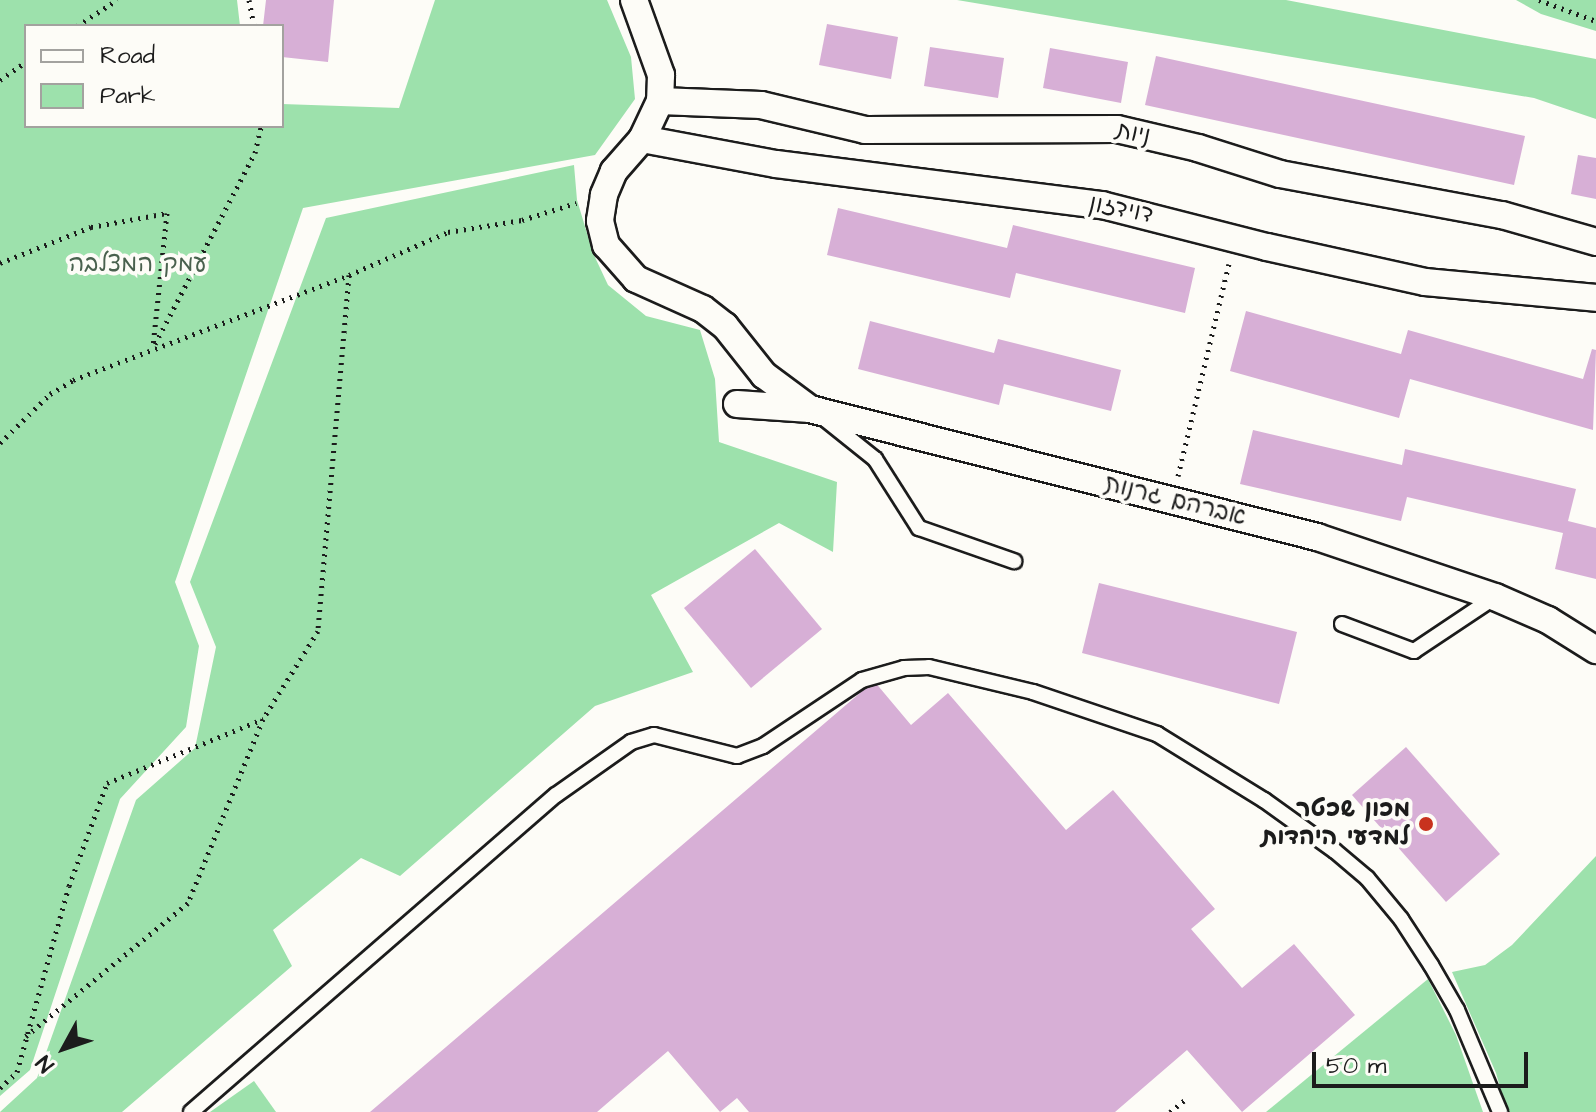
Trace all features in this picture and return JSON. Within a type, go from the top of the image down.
[{"type":"street","points":[[634,0],[661,75],[660,101],[642,139],[614,171],[604,195],[600,221],[606,245],[636,279],[714,317],[725,326],[764,375],[810,409]]},
{"type":"street","name":"ניות","points":[[660,101],[761,105],[865,130],[1117,129],[1198,148],[1280,174],[1502,215],[1596,242]]},
{"type":"street","name":"דוידזון","points":[[642,139],[776,164],[1102,205],[1425,282],[1596,298]]},
{"type":"street","name":"אברהם גרנות","points":[[737,404],[810,409],[1317,537],[1495,597],[1548,620],[1596,650]]},
{"type":"lane","points":[[810,409],[875,459],[919,528],[1014,561]]},
{"type":"lane","points":[[1342,624],[1414,651],[1495,597]]},
{"type":"lane","points":[[191,1112],[556,795],[631,742],[654,735],[737,756],[763,746],[862,680],[904,668],[929,667],[1033,692],[1157,734],[1264,800],[1335,851],[1367,878],[1401,919],[1431,965],[1457,1010],[1500,1112]]},
{"type":"path","points":[[80,24],[117,0]]},
{"type":"path","points":[[249,0],[254,24]]},
{"type":"path","points":[[1539,0],[1596,21]]},
{"type":"path","points":[[0,80],[24,63]]},
{"type":"path","points":[[153,348],[255,153],[261,128]]},
{"type":"path","points":[[0,443],[50,394],[73,380],[349,275],[448,232],[522,220],[604,195]]},
{"type":"path","points":[[0,263],[91,227],[167,213],[153,348]]},
{"type":"path","points":[[1172,500],[1235,238]]},
{"type":"path","points":[[26,1036],[188,903],[263,719],[318,631],[349,275]]},
{"type":"path","points":[[0,1088],[17,1072],[69,886],[107,783],[263,719]]},
{"type":"path","points":[[1170,1112],[1187,1098]]},
{"type":"green space","name":"עמק המצלבה","points":[[0,0],[237,0],[240,24],[24,24],[24,128],[284,128],[284,104],[399,108],[435,0],[607,0],[631,57],[635,99],[595,155],[303,208],[175,582],[199,646],[186,727],[120,799],[30,1070],[0,1096]]},
{"type":"green space","points":[[957,0],[1286,0],[1596,59],[1596,119],[1534,98]]},
{"type":"green space","points":[[1516,0],[1596,0],[1596,31],[1541,14]]},
{"type":"green space","points":[[574,165],[577,200],[593,253],[608,285],[646,316],[700,330],[715,379],[719,442],[837,482],[833,552],[779,523],[651,595],[693,672],[595,706],[400,876],[361,858],[273,930],[292,966],[122,1112],[0,1112],[37,1078],[136,800],[195,748],[216,647],[190,582],[326,218]]},
{"type":"green space","points":[[1596,856],[1596,1112],[1507,1112],[1496,1073],[1452,972],[1485,965],[1512,945]]},
{"type":"green space","points":[[1428,979],[1456,1035],[1483,1112],[1266,1112]]},
{"type":"green space","points":[[254,1081],[276,1112],[210,1112]]},
{"type":"building","points":[[266,0],[334,0],[328,62],[284,57],[284,24],[263,24]]},
{"type":"building","points":[[827,24],[898,37],[891,79],[819,65]]},
{"type":"building","points":[[930,47],[1004,58],[998,98],[924,86]]},
{"type":"building","points":[[1050,48],[1128,62],[1121,103],[1043,88]]},
{"type":"building","points":[[1156,56],[1525,136],[1514,185],[1145,105]]},
{"type":"building","points":[[1578,155],[1596,158],[1596,199],[1571,194]]},
{"type":"building","points":[[838,208],[1007,248],[1013,225],[1195,268],[1185,313],[1016,273],[1010,298],[827,255]]},
{"type":"building","points":[[1246,311],[1401,354],[1408,330],[1583,379],[1592,349],[1596,350],[1593,430],[1410,379],[1399,418],[1230,371]]},
{"type":"building","points":[[870,321],[994,353],[998,339],[1121,370],[1111,411],[1004,384],[999,405],[858,369]]},
{"type":"building","points":[[1253,430],[1402,465],[1405,449],[1576,489],[1568,521],[1596,528],[1596,579],[1555,569],[1563,533],[1407,497],[1401,521],[1240,484]]},
{"type":"building","points":[[755,549],[822,629],[751,688],[684,608]]},
{"type":"building","points":[[1099,583],[1297,632],[1279,704],[1082,653]]},
{"type":"building","points":[[874,681],[911,725],[948,693],[1066,830],[1113,790],[1215,909],[1191,929],[1242,988],[1294,944],[1355,1015],[1242,1112],[1187,1050],[1115,1112],[749,1112],[737,1098],[720,1112],[668,1051],[597,1112],[370,1112]]},
{"type":"building","name":"מכון שכטר למדעי היהדות","points":[[1406,747],[1500,854],[1446,902],[1352,795]]},
{"type":"place","name":"מכון שכטר למדעי היהדות","points":[[1426,824]]}]
